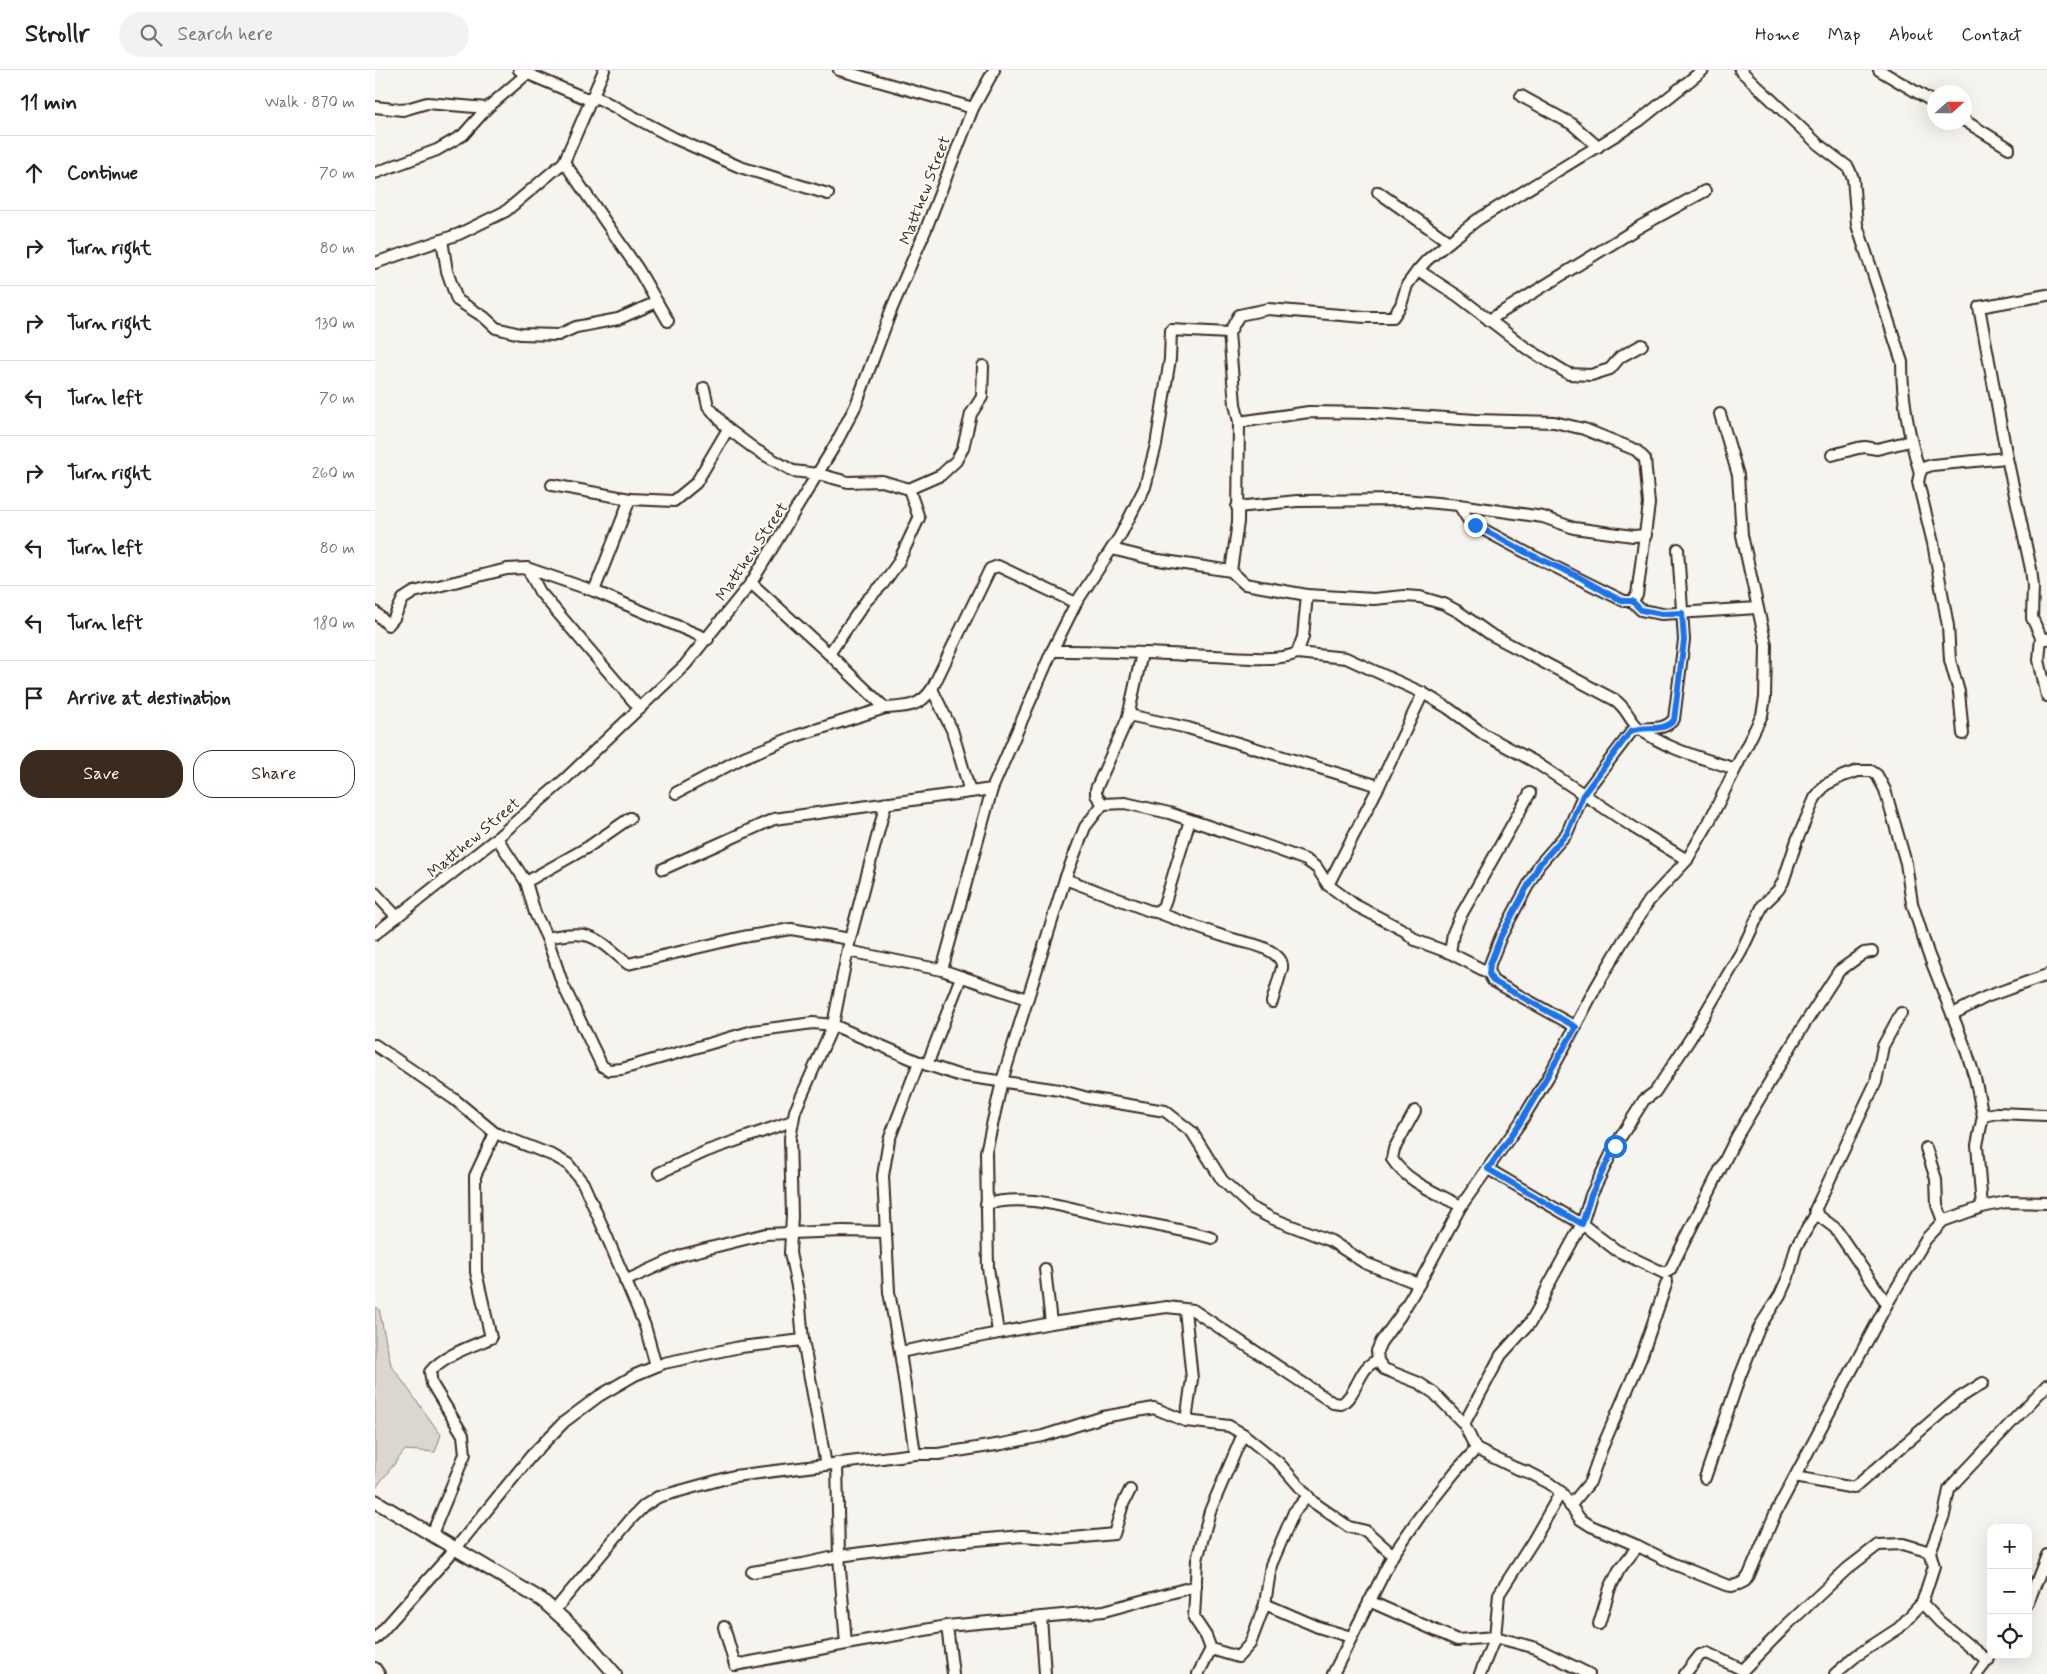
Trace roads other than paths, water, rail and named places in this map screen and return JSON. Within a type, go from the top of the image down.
[{"type":"main road","points":[[375,1501],[530,1592],[581,1635],[615,1674]]},
{"type":"street","points":[[375,263],[441,240],[506,212],[564,162],[604,70]]},
{"type":"street","points":[[839,70],[973,108]]},
{"type":"street","name":"Matthew Street","points":[[375,934],[497,838],[564,780],[685,665],[751,583],[818,474],[856,405],[892,308],[973,108],[994,70]]},
{"type":"street","points":[[1231,571],[1238,522],[1239,422],[1235,404],[1229,333],[1239,315],[1268,309],[1365,318],[1393,317],[1401,305],[1407,285],[1418,270],[1449,242],[1477,220],[1639,121],[1703,70]]},
{"type":"street","points":[[1740,70],[1819,145],[1848,166],[1853,178],[1857,225],[1901,362],[1902,386],[1910,441],[1920,473]]},
{"type":"street","points":[[1879,70],[1927,98]]},
{"type":"street","points":[[375,173],[437,150],[463,135],[523,72],[593,98],[674,138],[740,167],[828,194]]},
{"type":"street","points":[[1521,96],[1572,124],[1598,147]]},
{"type":"street","points":[[375,107],[403,110],[427,103],[487,108]]},
{"type":"street","points":[[1972,125],[2009,148]]},
{"type":"street","points":[[564,162],[616,236],[668,321]]},
{"type":"street","points":[[1489,320],[1641,226],[1705,191]]},
{"type":"street","points":[[1378,192],[1449,242]]},
{"type":"street","points":[[441,240],[447,271],[457,300],[484,317],[496,328],[520,334],[558,335],[576,327],[618,318],[657,302]]},
{"type":"street","points":[[1418,270],[1458,296],[1526,348],[1569,374],[1591,374],[1610,369],[1620,356],[1642,345]]},
{"type":"street","points":[[2047,295],[1979,307],[2007,458],[2031,569],[2033,586],[2032,618],[2044,638],[2039,660],[2047,696]]},
{"type":"street","points":[[942,970],[992,789],[1052,651],[1076,603],[1111,549],[1145,487],[1155,445],[1170,359],[1171,330],[1229,333]]},
{"type":"street","points":[[704,388],[708,406],[728,429],[756,450],[793,471],[818,474],[848,482],[882,481],[909,490],[941,475],[956,461],[963,448],[971,414],[982,397],[983,366]]},
{"type":"street","points":[[1239,422],[1309,412],[1364,412],[1475,420],[1554,422],[1584,429],[1636,450],[1645,459],[1649,504],[1637,595],[1632,601]]},
{"type":"street","points":[[1720,414],[1738,475],[1742,535],[1766,645],[1765,698],[1762,715],[1709,822],[1687,860],[1649,901],[1595,987],[1576,1027],[1520,1123],[1461,1206],[1419,1284],[1400,1316],[1381,1342],[1377,1351],[1378,1361],[1384,1369],[1419,1383],[1434,1393],[1464,1424],[1476,1449],[1515,1468],[1530,1472],[1549,1483],[1561,1492],[1580,1519],[1591,1526],[1713,1581],[1732,1586],[1745,1581],[1749,1575],[1775,1514],[1887,1304],[1926,1239],[1943,1221],[1982,1207],[2005,1202],[2047,1203]]},
{"type":"street","points":[[553,485],[630,499],[674,501],[696,484],[728,429]]},
{"type":"street","points":[[1832,455],[1858,448],[1869,447],[1877,449],[1910,441]]},
{"type":"street","points":[[1963,734],[1959,692],[1950,660],[1948,626],[1933,543],[1918,482],[1923,468],[1932,465],[2007,458]]},
{"type":"street","points":[[829,654],[866,601],[883,584],[898,563],[919,518],[909,490]]},
{"type":"street","points":[[594,591],[630,499]]},
{"type":"street","points":[[1237,507],[1297,501],[1404,500],[1459,505],[1543,517],[1574,528],[1633,536],[1646,535]]},
{"type":"street","points":[[1459,505],[1469,521],[1475,525],[1525,552],[1579,577],[1614,597],[1624,601],[1632,601],[1641,610],[1662,614],[1757,608]]},
{"type":"street","points":[[1111,549],[1160,561],[1231,571],[1245,584],[1307,595],[1374,599],[1404,596],[1420,597],[1444,604],[1490,634],[1615,700],[1623,706],[1639,728],[1675,749],[1735,769]]},
{"type":"street","points":[[1489,974],[1490,964],[1501,936],[1539,865],[1567,833],[1583,795],[1631,731],[1639,728],[1665,727],[1674,720],[1684,640],[1678,549]]},
{"type":"street","points":[[676,793],[744,756],[795,736],[885,708],[903,707],[924,700],[932,689],[990,570],[998,566],[1076,603]]},
{"type":"street","points":[[527,568],[540,592],[640,709]]},
{"type":"street","points":[[375,612],[387,625],[394,618],[403,599],[414,592],[507,569],[527,568],[594,591],[707,639]]},
{"type":"street","points":[[751,583],[885,708]]},
{"type":"street","points":[[1297,653],[1303,637],[1307,595]]},
{"type":"street","points":[[1052,651],[1092,650],[1288,657],[1297,653],[1346,658],[1423,693],[1485,735],[1535,762],[1583,795],[1687,860]]},
{"type":"street","points":[[1103,804],[1096,796],[1097,789],[1129,717],[1142,653]]},
{"type":"street","points":[[932,689],[952,730],[970,792]]},
{"type":"street","points":[[1328,885],[1379,786],[1423,693]]},
{"type":"street","points":[[1129,717],[1133,716],[1188,728],[1379,786]]},
{"type":"street","points":[[1464,1424],[1501,1354],[1530,1323],[1582,1224],[1591,1195],[1615,1146],[1644,1100],[1655,1092],[1690,1039],[1741,952],[1763,905],[1783,882],[1808,813],[1821,790],[1831,781],[1857,771],[1871,771],[1877,775],[1885,790],[1907,863],[1912,903],[1927,953],[1938,984],[1953,1014],[1970,1063],[1983,1116],[1977,1145],[1982,1207]]},
{"type":"street","points":[[663,869],[774,819],[992,789]]},
{"type":"street","points":[[1450,953],[1453,934],[1460,917],[1530,793]]},
{"type":"street","points":[[826,1466],[803,1340],[799,1296],[789,1253],[792,1216],[789,1146],[792,1121],[833,1025],[847,951],[886,803]]},
{"type":"street","points":[[998,1332],[988,1268],[986,1152],[1002,1081],[1065,879],[1085,827],[1103,804],[1125,803],[1190,820],[1306,860],[1317,868],[1328,885],[1355,905],[1405,931],[1415,940],[1450,953],[1489,974],[1493,981],[1576,1027]]},
{"type":"street","points":[[526,882],[588,847],[630,818]]},
{"type":"street","points":[[1156,912],[1163,907],[1166,899],[1190,820]]},
{"type":"street","points":[[497,838],[526,882],[535,913],[547,938],[563,985],[602,1066],[609,1070],[622,1069],[753,1031],[813,1023],[833,1025],[923,1063],[958,1075],[1002,1081],[1165,1111],[1192,1132],[1222,1180],[1252,1208],[1271,1218],[1331,1241],[1365,1263],[1419,1284]]},
{"type":"street","points":[[1065,879],[1150,911],[1232,939],[1254,944],[1270,951],[1283,963],[1272,1002]]},
{"type":"street","points":[[375,893],[397,917]]},
{"type":"street","points":[[547,938],[581,933],[601,942],[628,964],[743,936],[791,929],[850,939]]},
{"type":"street","points":[[847,951],[942,970],[1027,999]]},
{"type":"street","points":[[1488,1169],[1582,1224],[1616,1250],[1664,1272],[1670,1270],[1737,1136],[1802,1028],[1839,971],[1865,953],[1872,952]]},
{"type":"street","points":[[1953,1014],[1986,997],[2047,975]]},
{"type":"street","points":[[915,1454],[889,1292],[883,1176],[889,1140],[961,977]]},
{"type":"street","points":[[1705,1478],[1760,1326],[1780,1295],[1788,1277],[1797,1247],[1816,1214],[1815,1210],[1818,1202],[1876,1082],[1883,1046],[1901,1013]]},
{"type":"street","points":[[375,1045],[454,1099],[495,1133],[555,1156],[568,1164],[583,1183],[645,1326],[656,1366]]},
{"type":"street","points":[[1415,1111],[1393,1149],[1392,1159],[1398,1168],[1418,1183],[1461,1206]]},
{"type":"street","points":[[1983,1116],[1997,1113],[2047,1116]]},
{"type":"street","points":[[659,1173],[707,1151],[792,1121]]},
{"type":"street","points":[[432,1534],[465,1454],[463,1435],[432,1384],[430,1372],[434,1366],[463,1350],[491,1338],[476,1272],[475,1176],[495,1133]]},
{"type":"street","points":[[1926,1148],[1936,1179],[1937,1205],[1943,1221]]},
{"type":"street","points":[[986,1204],[1001,1200],[1043,1202],[1189,1231],[1212,1238]]},
{"type":"street","points":[[1816,1214],[1835,1228],[1887,1304]]},
{"type":"street","points":[[625,1280],[689,1253],[765,1234],[790,1232],[885,1232]]},
{"type":"street","points":[[1045,1269],[1051,1323]]},
{"type":"street","points":[[1570,1506],[1590,1482],[1602,1448],[1641,1358],[1667,1282]]},
{"type":"street","points":[[900,1352],[1051,1323],[1167,1307],[1193,1310],[1333,1403],[1341,1404],[1351,1397],[1367,1368],[1372,1362],[1378,1361]]},
{"type":"street","points":[[1185,1310],[1192,1379],[1186,1421]]},
{"type":"street","points":[[375,1639],[456,1548],[531,1456],[564,1422],[599,1396],[656,1366],[741,1347],[803,1340]]},
{"type":"street","points":[[1795,1477],[1854,1488],[1956,1400],[1983,1383]]},
{"type":"street","points":[[1835,1674],[1857,1656],[1899,1628],[1922,1603],[1934,1566],[1930,1552],[1944,1515],[1949,1490],[2047,1385]]},
{"type":"street","points":[[554,1611],[631,1519],[644,1506],[659,1498],[734,1476],[915,1454],[938,1454],[1002,1444],[1043,1436],[1103,1417],[1154,1408],[1186,1421],[1229,1426],[1243,1434],[1279,1464],[1308,1496],[1337,1520],[1349,1527],[1369,1533],[1393,1555]]},
{"type":"street","points":[[1199,1674],[1211,1649],[1206,1636],[1194,1618],[1197,1560],[1209,1511],[1243,1434]]},
{"type":"street","points":[[1333,1674],[1393,1555],[1426,1508],[1476,1449]]},
{"type":"street","points":[[837,1464],[839,1556],[846,1644]]},
{"type":"street","points":[[752,1572],[839,1556],[931,1544],[1022,1536],[1063,1539],[1114,1534],[1123,1504],[1130,1490]]},
{"type":"street","points":[[1481,1674],[1495,1638],[1499,1594],[1561,1492]]},
{"type":"street","points":[[1211,1649],[1238,1657],[1250,1644],[1265,1604],[1271,1565],[1294,1512],[1308,1496]]},
{"type":"street","points":[[1685,1674],[1700,1656],[1707,1653],[1743,1670],[1782,1629],[1848,1568],[1878,1545],[1903,1544],[1930,1552]]},
{"type":"street","points":[[1599,1624],[1610,1588],[1619,1570],[1638,1546]]},
{"type":"street","points":[[2032,1593],[2047,1554]]},
{"type":"street","points":[[723,1627],[735,1665],[947,1626],[1104,1611],[1196,1586]]},
{"type":"street","points":[[1369,1601],[1457,1640],[1495,1638],[1536,1648],[1589,1674]]},
{"type":"street","points":[[1922,1603],[1940,1622],[1987,1657]]},
{"type":"street","points":[[1265,1604],[1318,1627],[1351,1637]]},
{"type":"street","points":[[1041,1617],[1045,1674]]},
{"type":"street","points":[[947,1626],[953,1674]]},
{"type":"street","points":[[1977,1674],[1988,1659]]},
{"type":"street","points":[[375,1668],[379,1674]]}]
